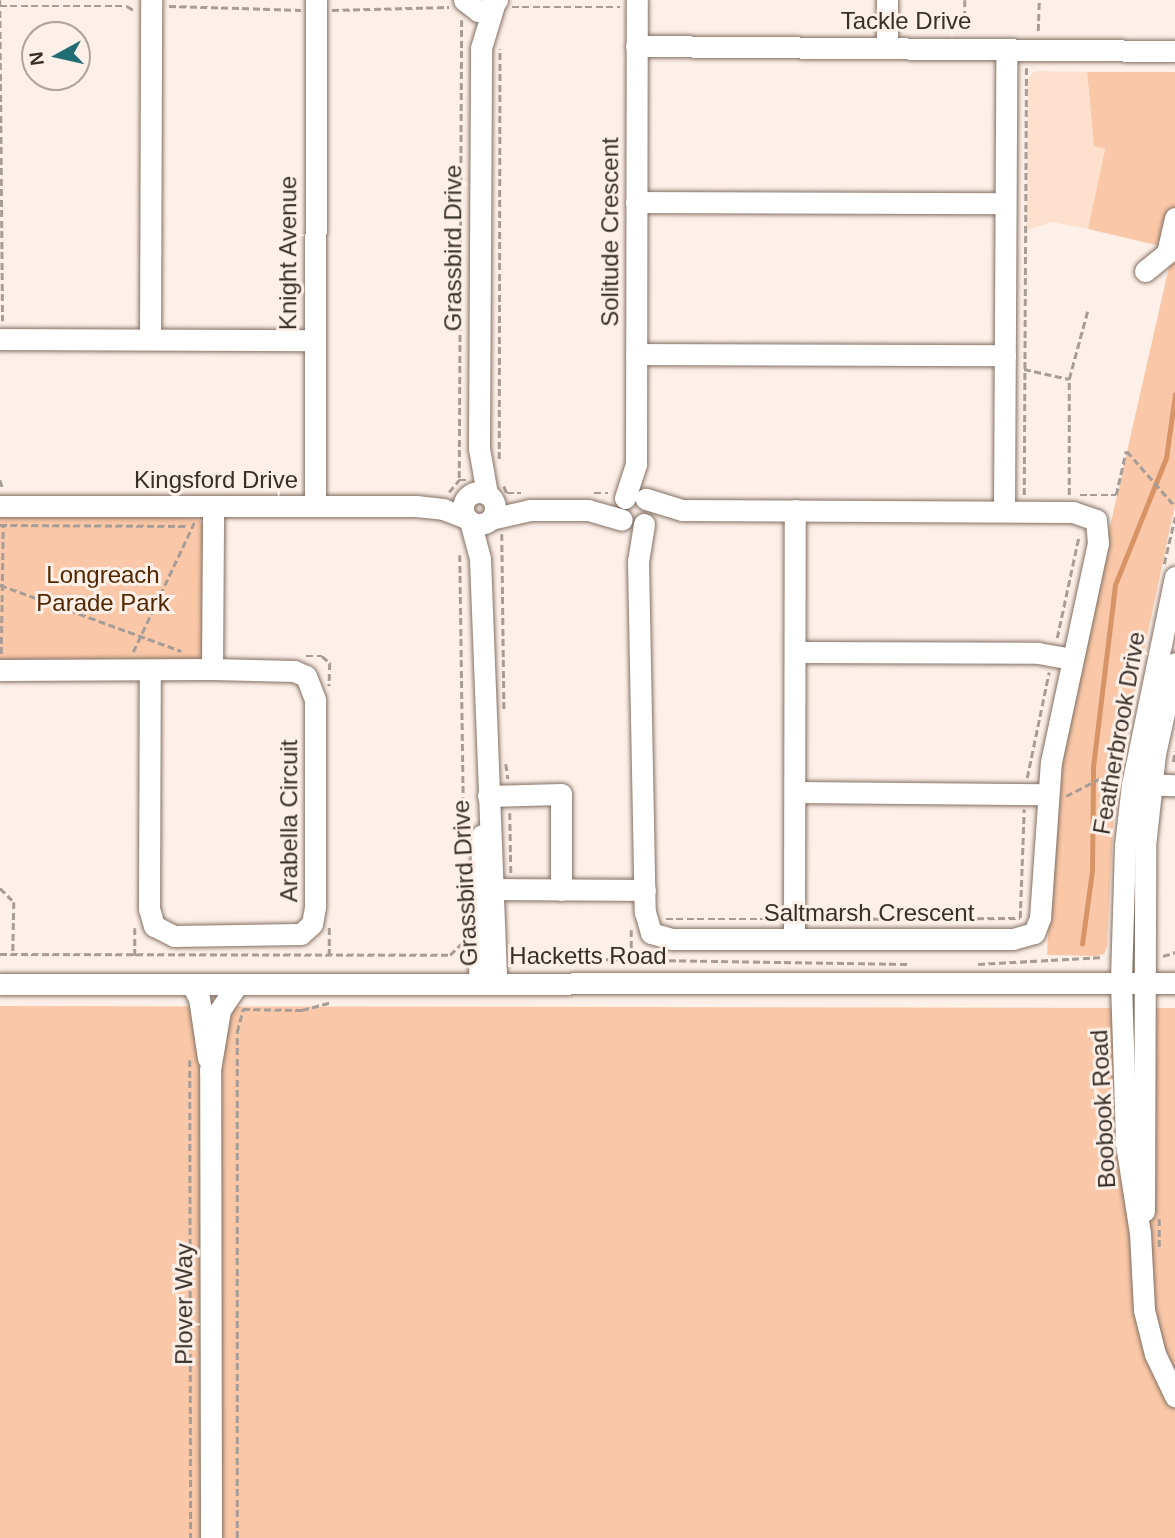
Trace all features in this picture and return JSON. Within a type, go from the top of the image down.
[{"type":"street","points":[[887,0],[887,48]]},
{"type":"street","points":[[150,339],[151,3]]},
{"type":"street","points":[[462,5],[484,10],[500,4]]},
{"type":"street","name":"Grassbird Drive","points":[[487,982],[496,889],[494,790],[480,559],[479,448],[490,48],[500,4]]},
{"type":"street","name":"Solitude Crescent","points":[[629,4],[636,46],[635,510],[638,561]]},
{"type":"street","name":"Knight Avenue","points":[[315,506],[316,5]]},
{"type":"street","name":"Grassbird Drive","points":[[462,5],[490,48]]},
{"type":"street","name":"Tackle Drive","points":[[636,46],[980,48],[1006,53],[1175,51]]},
{"type":"street","points":[[1004,512],[1011,364],[1005,203],[1006,53]]},
{"type":"street","points":[[636,202],[1005,203]]},
{"type":"street","points":[[1145,271],[1167,253],[1175,218]]},
{"type":"street","points":[[1,339],[314,340]]},
{"type":"street","points":[[636,354],[1011,364]]},
{"type":"street","name":"Kingsford Drive","points":[[1,518],[213,513],[315,506],[479,507]]},
{"type":"street","points":[[479,507],[530,510],[1069,512]]},
{"type":"street","points":[[794,939],[795,510]]},
{"type":"street","name":"Saltmarsh Crescent","points":[[638,561],[647,926],[660,937],[794,939],[1030,936],[1040,918],[1046,794],[1098,543],[1099,529],[1092,516],[1069,512]]},
{"type":"street","points":[[1,670],[141,670],[212,663],[213,513]]},
{"type":"street","name":"Featherbrook Drive","points":[[1149,783],[1175,577]]},
{"type":"street","points":[[796,652],[1038,653],[1072,659]]},
{"type":"street","name":"Arabella Circuit","points":[[141,670],[149,909],[154,926],[174,936],[290,936],[312,924],[313,683],[306,676],[294,671],[212,663]]},
{"type":"street","name":"Featherbrook Drive","points":[[1132,982],[1125,845],[1149,783],[1175,663]]},
{"type":"street","points":[[494,790],[561,785],[561,890]]},
{"type":"street","name":"Grassbird Drive","points":[[487,982],[494,790]]},
{"type":"street","points":[[795,792],[1046,794]]},
{"type":"street","points":[[496,889],[645,890]]},
{"type":"street","name":"Boobook Road","points":[[1132,982],[1126,1144],[1140,1233],[1148,1330],[1175,1396]]},
{"type":"street","name":"Hacketts Road","points":[[0,984],[1175,983]]},
{"type":"street","name":"Plover Way","points":[[192,985],[199,998],[210,1070],[211,1538]]},
{"type":"street","name":"Plover Way","points":[[210,1070],[220,1010],[237,985]]},
{"type":"path","points":[[0,0],[1,339]]},
{"type":"path","points":[[965,0],[965,31]]},
{"type":"path","points":[[1038,0],[1038,31]]},
{"type":"path","points":[[0,6],[127,6],[133,12],[151,3],[451,8],[462,5],[479,507],[500,538],[505,711]]},
{"type":"path","points":[[500,4],[629,4]]},
{"type":"path","points":[[490,48],[499,469]]},
{"type":"path","points":[[1024,495],[1011,364],[1026,68],[1038,68]]},
{"type":"path","points":[[1069,512],[1069,379],[1088,309]]},
{"type":"path","points":[[1011,364],[1069,379]]},
{"type":"path","points":[[1116,495],[1126,451],[1163,497],[1175,506]]},
{"type":"path","points":[[1,670],[1,518],[190,526],[213,513]]},
{"type":"path","points":[[141,670],[133,653],[190,526]]},
{"type":"path","points":[[460,548],[464,839]]},
{"type":"path","points":[[1,586],[212,663]]},
{"type":"path","points":[[1078,790],[1105,776],[1149,783],[1175,751]]},
{"type":"path","points":[[506,760],[494,790],[512,828]]},
{"type":"path","points":[[0,888],[14,902],[13,954]]},
{"type":"path","points":[[631,918],[631,958]]},
{"type":"path","points":[[0,954],[450,955],[465,936]]},
{"type":"path","points":[[511,940],[511,947],[522,958],[918,964]]},
{"type":"path","points":[[1161,944],[1161,957],[1175,952]]},
{"type":"path","points":[[973,965],[1106,957]]},
{"type":"path","points":[[237,1032],[237,1538]]},
{"type":"shaded area","points":[[1035,71],[1087,72],[1094,146],[1105,149],[1088,229],[1052,222],[1026,230],[1028,78]]},
{"type":"green space","points":[[1087,72],[1175,72],[1175,505],[1115,787],[1107,947],[1104,954],[1097,956],[1047,955],[1053,811],[1074,685],[1173,249],[1088,229],[1105,149],[1094,146]]},
{"type":"green space","name":"Longreach Parade Park","points":[[0,514],[198,518],[204,526],[202,656],[197,660],[0,663]]},
{"type":"green space","points":[[0,1006],[1175,1008],[1175,1538],[0,1538]]},
{"type":"waterway","points":[[1082,944],[1092,871],[1093,767],[1115,585],[1166,458],[1175,395]]}]
